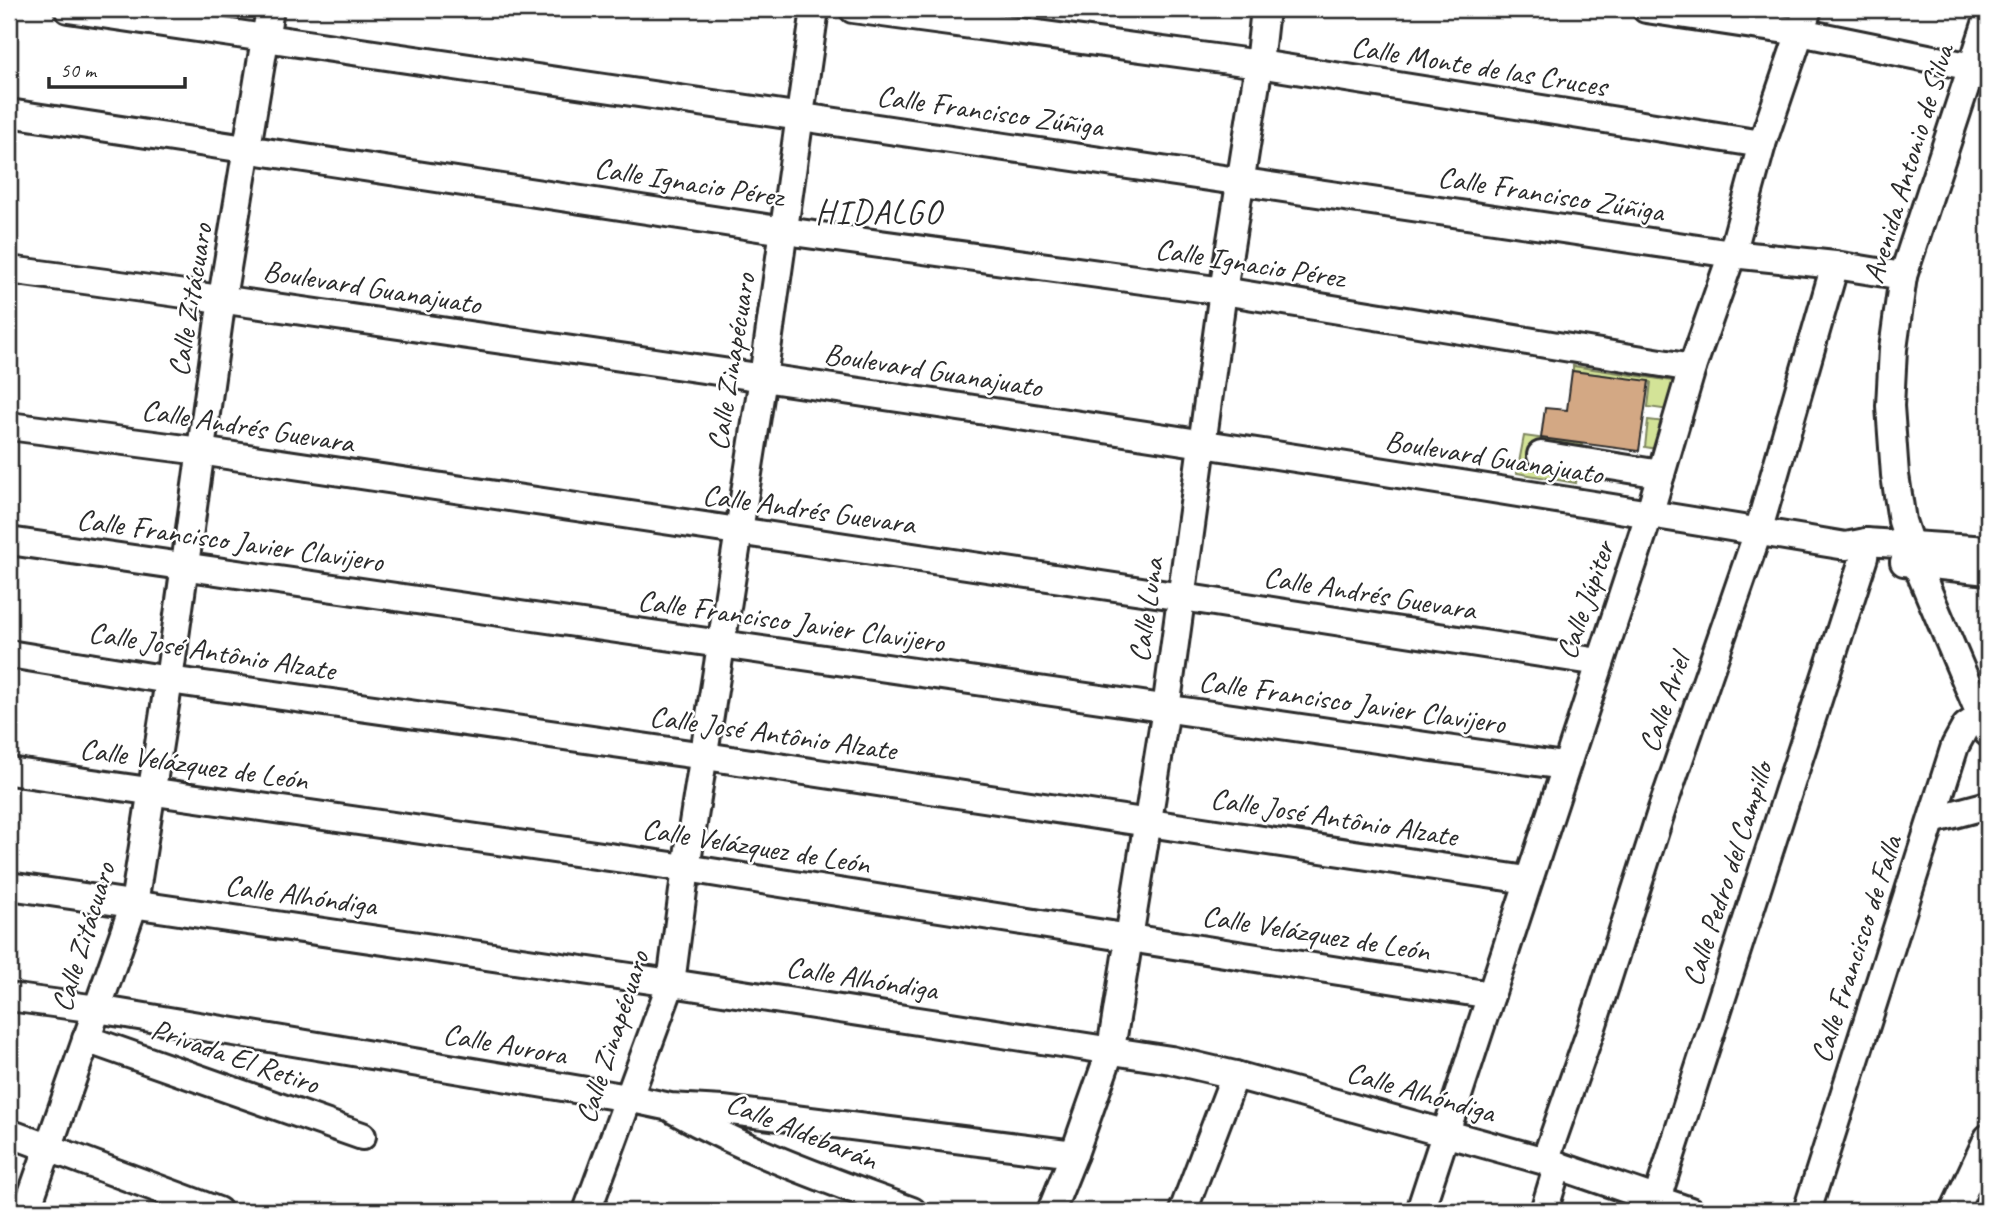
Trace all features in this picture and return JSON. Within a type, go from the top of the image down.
[{"type":"street","name":"Calle Francisco Zúñiga","points":[[68,9],[1732,254],[1835,265],[1903,276]]},
{"type":"street","name":"Calle Zitácuaro","points":[[26,1211],[134,904],[169,680],[222,298],[270,9]]},
{"type":"street","name":"Calle Zinapécuaro","points":[[587,1211],[671,983],[816,9]]},
{"type":"street","name":"Calle Monte de las Cruces","points":[[853,9],[1259,64],[1762,144]]},
{"type":"street","name":"Calle Luna","points":[[1051,1211],[1111,1049],[1166,709],[1265,9]]},
{"type":"street","points":[[1646,9],[1804,20],[1972,67]]},
{"type":"street","name":"Avenida Antonio de Silva","points":[[1985,725],[1902,521],[1895,475],[1890,406],[1893,349],[1903,276],[1988,18]]},
{"type":"street","name":"Calle Júpiter","points":[[1420,1211],[1564,766],[1649,515],[1692,368],[1732,254],[1762,144],[1804,20]]},
{"type":"street","name":"Calle Ignacio Pérez","points":[[9,113],[785,231],[1223,292],[1692,368]]},
{"type":"street","name":"Calle Ariel","points":[[1544,1211],[1551,1163],[1592,1027],[1662,809],[1758,531],[1835,265]]},
{"type":"street","name":"Boulevard Guanajuato","points":[[9,270],[222,298],[1204,444],[1858,548],[1918,555],[1988,571]]},
{"type":"street","name":"Calle Andrés Guevara","points":[[9,426],[201,451],[1599,662]]},
{"type":"street","points":[[1541,455],[1661,474]]},
{"type":"street","name":"Calle Francisco Javier Clavijero","points":[[9,541],[1564,766]]},
{"type":"street","name":"Calle Pedro del Campillo","points":[[1655,1205],[1858,548]]},
{"type":"street","name":"Boulevard Guanajuato","points":[[1918,555],[1988,550]]},
{"type":"street","name":"Calle José Antônio Alzate","points":[[9,654],[169,680],[705,756],[1527,880]]},
{"type":"street","name":"Calle Francisco de Falla","points":[[1807,1211],[1962,732],[1972,720],[1985,725]]},
{"type":"street","name":"Calle Velázquez de León","points":[[9,771],[686,868],[1491,995]]},
{"type":"street","points":[[1932,820],[1988,805]]},
{"type":"street","name":"Calle Alhóndiga","points":[[9,886],[671,983],[1171,1060],[1235,1075],[1551,1163],[1655,1205],[1690,1211]]},
{"type":"street","name":"Calle Aurora","points":[[9,997],[97,1009],[670,1107],[723,1110],[1074,1154]]},
{"type":"street","name":"Privada El Retiro","points":[[86,1039],[362,1136]]},
{"type":"street","points":[[1190,1210],[1235,1075]]},
{"type":"street","name":"Calle Aldebarán","points":[[670,1107],[706,1128],[783,1163],[912,1211]]},
{"type":"street","points":[[9,1133],[218,1211]]},
{"type":"street","points":[[1954,1211],[1988,1138]]},
{"type":"green space","points":[[1573,366],[1679,382],[1669,410],[1648,407],[1651,382],[1573,371]]},
{"type":"green space","points":[[1648,420],[1666,422],[1657,449],[1645,447]]},
{"type":"green space","points":[[1524,436],[1582,444],[1576,483],[1517,473]]},
{"type":"building","points":[[1572,371],[1649,381],[1639,451],[1541,438],[1545,408],[1567,410]]},
{"type":"district","name":"HIDALGO","points":[[879,211]]}]
